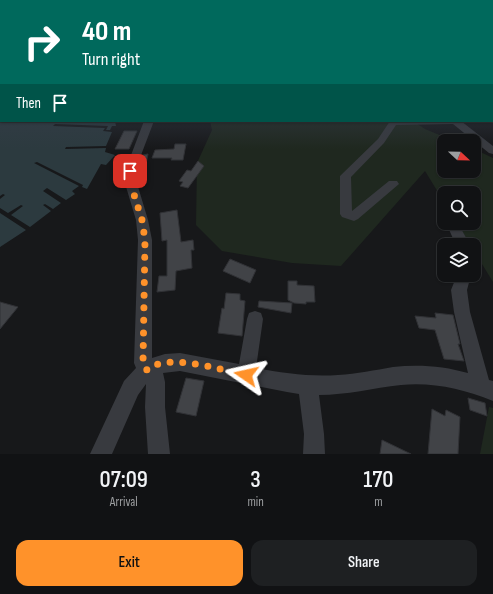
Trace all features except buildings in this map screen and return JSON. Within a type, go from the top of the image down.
[{"type":"street","points":[[148,122],[133,163],[130,180],[144,230],[143,363],[150,369],[156,382],[155,407],[159,454]]},
{"type":"street","points":[[393,184],[354,216],[345,212],[346,176],[381,141],[393,123],[396,122]]},
{"type":"street","points":[[456,122],[493,151]]},
{"type":"street","points":[[462,282],[459,290],[462,312],[487,388]]},
{"type":"street","points":[[246,375],[255,319]]},
{"type":"street","points":[[101,454],[136,380],[150,369],[165,362],[180,362],[287,383],[308,385],[338,385],[416,374],[446,378],[487,388]]},
{"type":"street","points":[[308,385],[314,434],[314,454]]},
{"type":"shaded area","points":[[0,122],[115,122],[116,126],[112,126],[110,130],[106,130],[108,126],[55,124],[53,126],[105,128],[103,131],[112,132],[106,146],[66,147],[65,149],[106,148],[105,152],[115,155],[106,165],[101,164],[87,189],[82,187],[83,185],[37,162],[34,163],[79,186],[72,191],[75,194],[66,200],[47,188],[43,191],[61,203],[53,209],[45,204],[43,205],[51,211],[30,227],[11,215],[23,206],[21,205],[8,213],[0,208],[0,199],[5,195],[3,194],[0,196]]},
{"type":"shaded area","points":[[210,122],[414,122],[425,129],[437,134],[437,178],[481,178],[481,152],[493,158],[493,282],[481,262],[481,238],[466,238],[461,230],[481,230],[481,186],[437,186],[437,191],[425,171],[341,266],[292,263],[222,251],[196,225],[197,163],[212,130]]},
{"type":"shaded area","points":[[0,213],[26,230],[0,247]]},
{"type":"shaded area","points":[[489,407],[493,408],[493,454],[480,454]]},
{"type":"route","points":[[130,171],[130,180],[142,220],[145,240],[143,363],[147,370],[157,364],[172,361],[246,375]]}]
